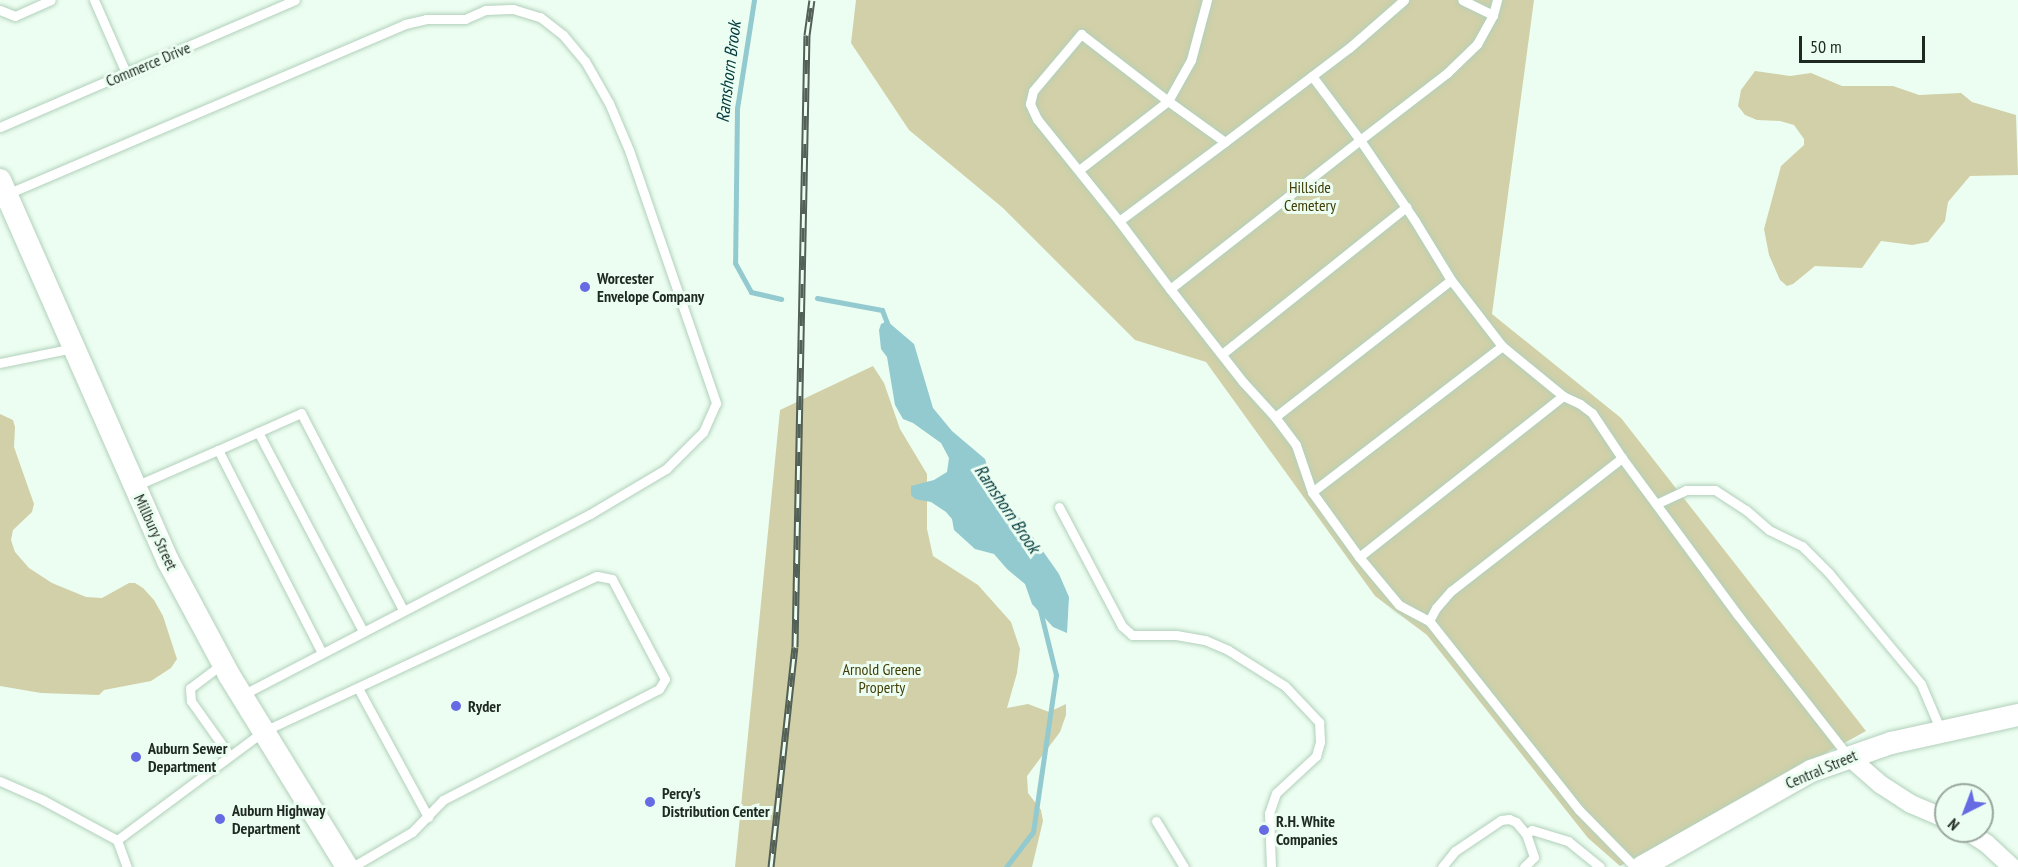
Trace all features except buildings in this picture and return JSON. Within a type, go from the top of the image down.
[{"type":"street","name":"Millbury Street","points":[[3,187],[168,561],[223,664],[347,867]]},
{"type":"street","name":"Central Street","points":[[1642,867],[1778,787],[1848,756],[1891,743],[2018,715]]},
{"type":"street","points":[[1848,756],[1880,784],[1911,804],[1934,814]]},
{"type":"street","points":[[1985,843],[2012,867]]},
{"type":"lane","points":[[0,10],[15,16],[51,0]]},
{"type":"lane","points":[[94,0],[126,73]]},
{"type":"lane","name":"Commerce Drive","points":[[0,127],[295,0]]},
{"type":"lane","points":[[1079,170],[1168,101],[1191,60],[1207,0]]},
{"type":"lane","points":[[1119,221],[1392,14],[1404,0]]},
{"type":"lane","points":[[1462,0],[1493,15]]},
{"type":"lane","points":[[1170,289],[1447,73],[1477,44],[1493,15],[1497,0]]},
{"type":"lane","points":[[3,187],[405,24],[426,19],[465,19],[485,10],[513,9],[540,17],[563,35],[585,61],[609,103],[629,150],[717,403],[703,432],[666,469],[590,514],[242,695]]},
{"type":"lane","points":[[1225,142],[1082,34],[1033,91],[1030,104],[1036,119],[1079,170],[1170,289],[1296,445],[1312,492],[1359,557],[1399,605],[1429,621],[1579,810],[1635,867]]},
{"type":"lane","points":[[1312,76],[1406,207],[1451,280],[1502,346],[1563,396],[1592,413],[1622,458],[1737,614],[1848,756]]},
{"type":"lane","points":[[1222,354],[1406,207]]},
{"type":"lane","points":[[1275,417],[1451,280]]},
{"type":"lane","points":[[1312,492],[1502,346]]},
{"type":"lane","points":[[0,363],[74,348]]},
{"type":"lane","points":[[1359,557],[1563,396]]},
{"type":"lane","points":[[135,486],[301,413],[403,610]]},
{"type":"lane","points":[[258,432],[363,631]]},
{"type":"lane","points":[[218,450],[321,653]]},
{"type":"lane","points":[[1429,621],[1436,608],[1451,591],[1622,458]]},
{"type":"lane","points":[[1656,504],[1686,490],[1715,490],[1746,510],[1769,530],[1802,546],[1829,573],[1921,684],[1942,732]]},
{"type":"lane","points":[[1059,507],[1122,626],[1132,635],[1176,635],[1205,640],[1228,650],[1286,686],[1319,722],[1320,742],[1316,756],[1276,794],[1269,813],[1271,867]]},
{"type":"lane","points":[[117,840],[264,731],[597,576],[612,579],[664,679],[659,689],[443,800],[412,832],[352,867]]},
{"type":"lane","points":[[223,664],[190,688],[191,701],[230,756]]},
{"type":"lane","points":[[358,688],[428,817]]},
{"type":"lane","points":[[0,781],[43,800],[117,840],[127,867]]},
{"type":"lane","points":[[1442,867],[1455,851],[1501,820],[1509,819],[1516,822],[1526,834],[1534,857],[1524,867]]},
{"type":"lane","points":[[1156,821],[1184,867]]},
{"type":"lane","points":[[1526,834],[1532,830],[1540,831],[1568,840],[1600,867]]},
{"type":"green space","name":"Hillside Cemetery","points":[[856,0],[1534,0],[1492,314],[1621,418],[1866,731],[1620,866],[1588,838],[1427,635],[1375,596],[1206,362],[1135,340],[1003,208],[909,130],[851,43]]},
{"type":"green space","points":[[1755,71],[1790,76],[1811,73],[1842,86],[1893,86],[1919,95],[1961,93],[1972,102],[2016,115],[2018,175],[1970,176],[1948,202],[1945,221],[1928,242],[1912,245],[1881,241],[1862,268],[1815,266],[1793,284],[1787,286],[1780,280],[1769,255],[1764,229],[1781,166],[1804,145],[1804,139],[1794,125],[1780,121],[1757,120],[1745,115],[1738,106],[1741,90]]},
{"type":"green space","name":"Arnold Greene Property","points":[[873,366],[884,383],[900,429],[927,474],[927,529],[933,556],[978,585],[1011,622],[1020,649],[1017,673],[1007,708],[1028,704],[1049,712],[1066,704],[1066,715],[1060,732],[1027,776],[1028,793],[1041,810],[1043,821],[1032,867],[735,867],[780,410]]},
{"type":"green space","points":[[0,414],[13,420],[14,447],[34,504],[32,512],[13,530],[11,540],[15,552],[29,568],[52,583],[86,597],[102,598],[129,583],[135,583],[143,588],[154,600],[163,616],[177,659],[171,668],[151,681],[104,690],[99,695],[41,693],[0,686]]},
{"type":"water","points":[[887,321],[914,344],[933,408],[952,431],[985,459],[991,477],[1059,574],[1069,597],[1067,633],[1053,627],[1032,604],[1025,584],[994,554],[975,549],[954,530],[952,519],[946,512],[931,502],[915,499],[911,495],[911,486],[934,480],[947,472],[949,458],[941,443],[913,423],[903,419],[895,405],[887,357],[881,349],[879,330],[881,324]]},
{"type":"waterway","name":"Ramshorn Brook","points":[[754,0],[737,108],[735,263],[751,292],[781,299]]},
{"type":"waterway","name":"Ramshorn Brook","points":[[817,298],[882,310],[889,328]]},
{"type":"waterway","name":"Ramshorn Brook","points":[[1006,867],[1033,832],[1056,675],[1039,606]]},
{"type":"railway","points":[[771,867],[795,647],[807,35],[812,0]]},
{"type":"place","name":"Worcester Envelope Company","points":[[585,287]]},
{"type":"place","name":"Ryder","points":[[456,706]]},
{"type":"place","name":"Auburn Sewer Department","points":[[136,757]]},
{"type":"place","name":"Percy's Distribution Center","points":[[650,802]]},
{"type":"place","name":"Auburn Highway Department","points":[[220,819]]},
{"type":"place","name":"R.H. White Companies","points":[[1264,830]]}]
